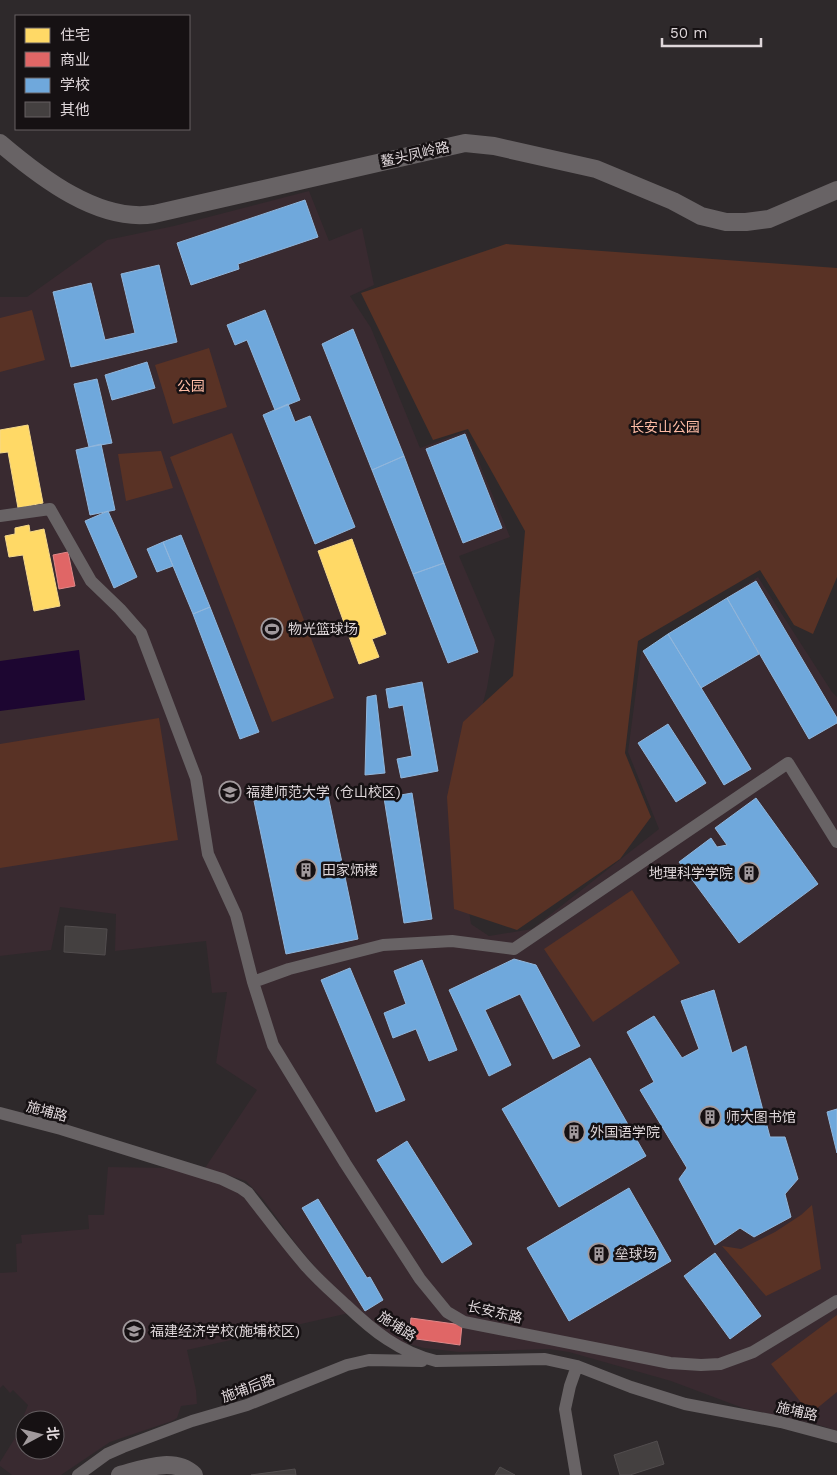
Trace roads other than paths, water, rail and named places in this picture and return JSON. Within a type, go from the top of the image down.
[{"type":"street","name":"鳌头凤岭路","points":[[0,143],[44,178],[69,193],[107,209],[139,216],[465,143],[494,146],[596,169],[673,201],[701,216],[726,222],[769,219],[837,190]]},
{"type":"street","name":"长安东路","points":[[0,516],[50,509],[91,581],[141,633],[196,778],[208,854],[236,915],[253,982],[273,1045],[345,1163],[420,1280],[447,1312],[464,1322],[670,1362],[702,1365],[720,1364],[753,1352],[837,1301]]},
{"type":"street","points":[[253,982],[289,969],[383,945],[452,942],[514,949],[788,763],[837,842]]},
{"type":"street","name":"施埔路","points":[[0,1113],[222,1179],[241,1188],[248,1194],[305,1265],[369,1327],[409,1352],[436,1361],[546,1359],[577,1366],[631,1387],[685,1404],[781,1422],[837,1436]]},
{"type":"street","name":"施埔后路","points":[[78,1475],[108,1454],[123,1447],[192,1421],[248,1405],[354,1363],[369,1360],[436,1361]]},
{"type":"street","points":[[576,1475],[565,1409],[577,1366]]},
{"type":"street","points":[[120,1475],[152,1466],[172,1465],[186,1468],[194,1475]]},
{"type":"place","name":"物光篮球场","points":[[272,629]]},
{"type":"place","name":"福建师范大学 (仓山校区)","points":[[230,792]]},
{"type":"place","name":"田家炳楼","points":[[306,870]]},
{"type":"place","name":"地理科学学院","points":[[749,873]]},
{"type":"place","name":"师大图书馆","points":[[710,1117]]},
{"type":"place","name":"外国语学院","points":[[574,1132]]},
{"type":"place","name":"垒球场","points":[[599,1254]]},
{"type":"place","name":"福建经济学校(施埔校区)","points":[[134,1331]]},
{"type":"park label","name":"公园","points":[[191,386]]},
{"type":"park label","name":"长安山公园","points":[[665,427]]}]
